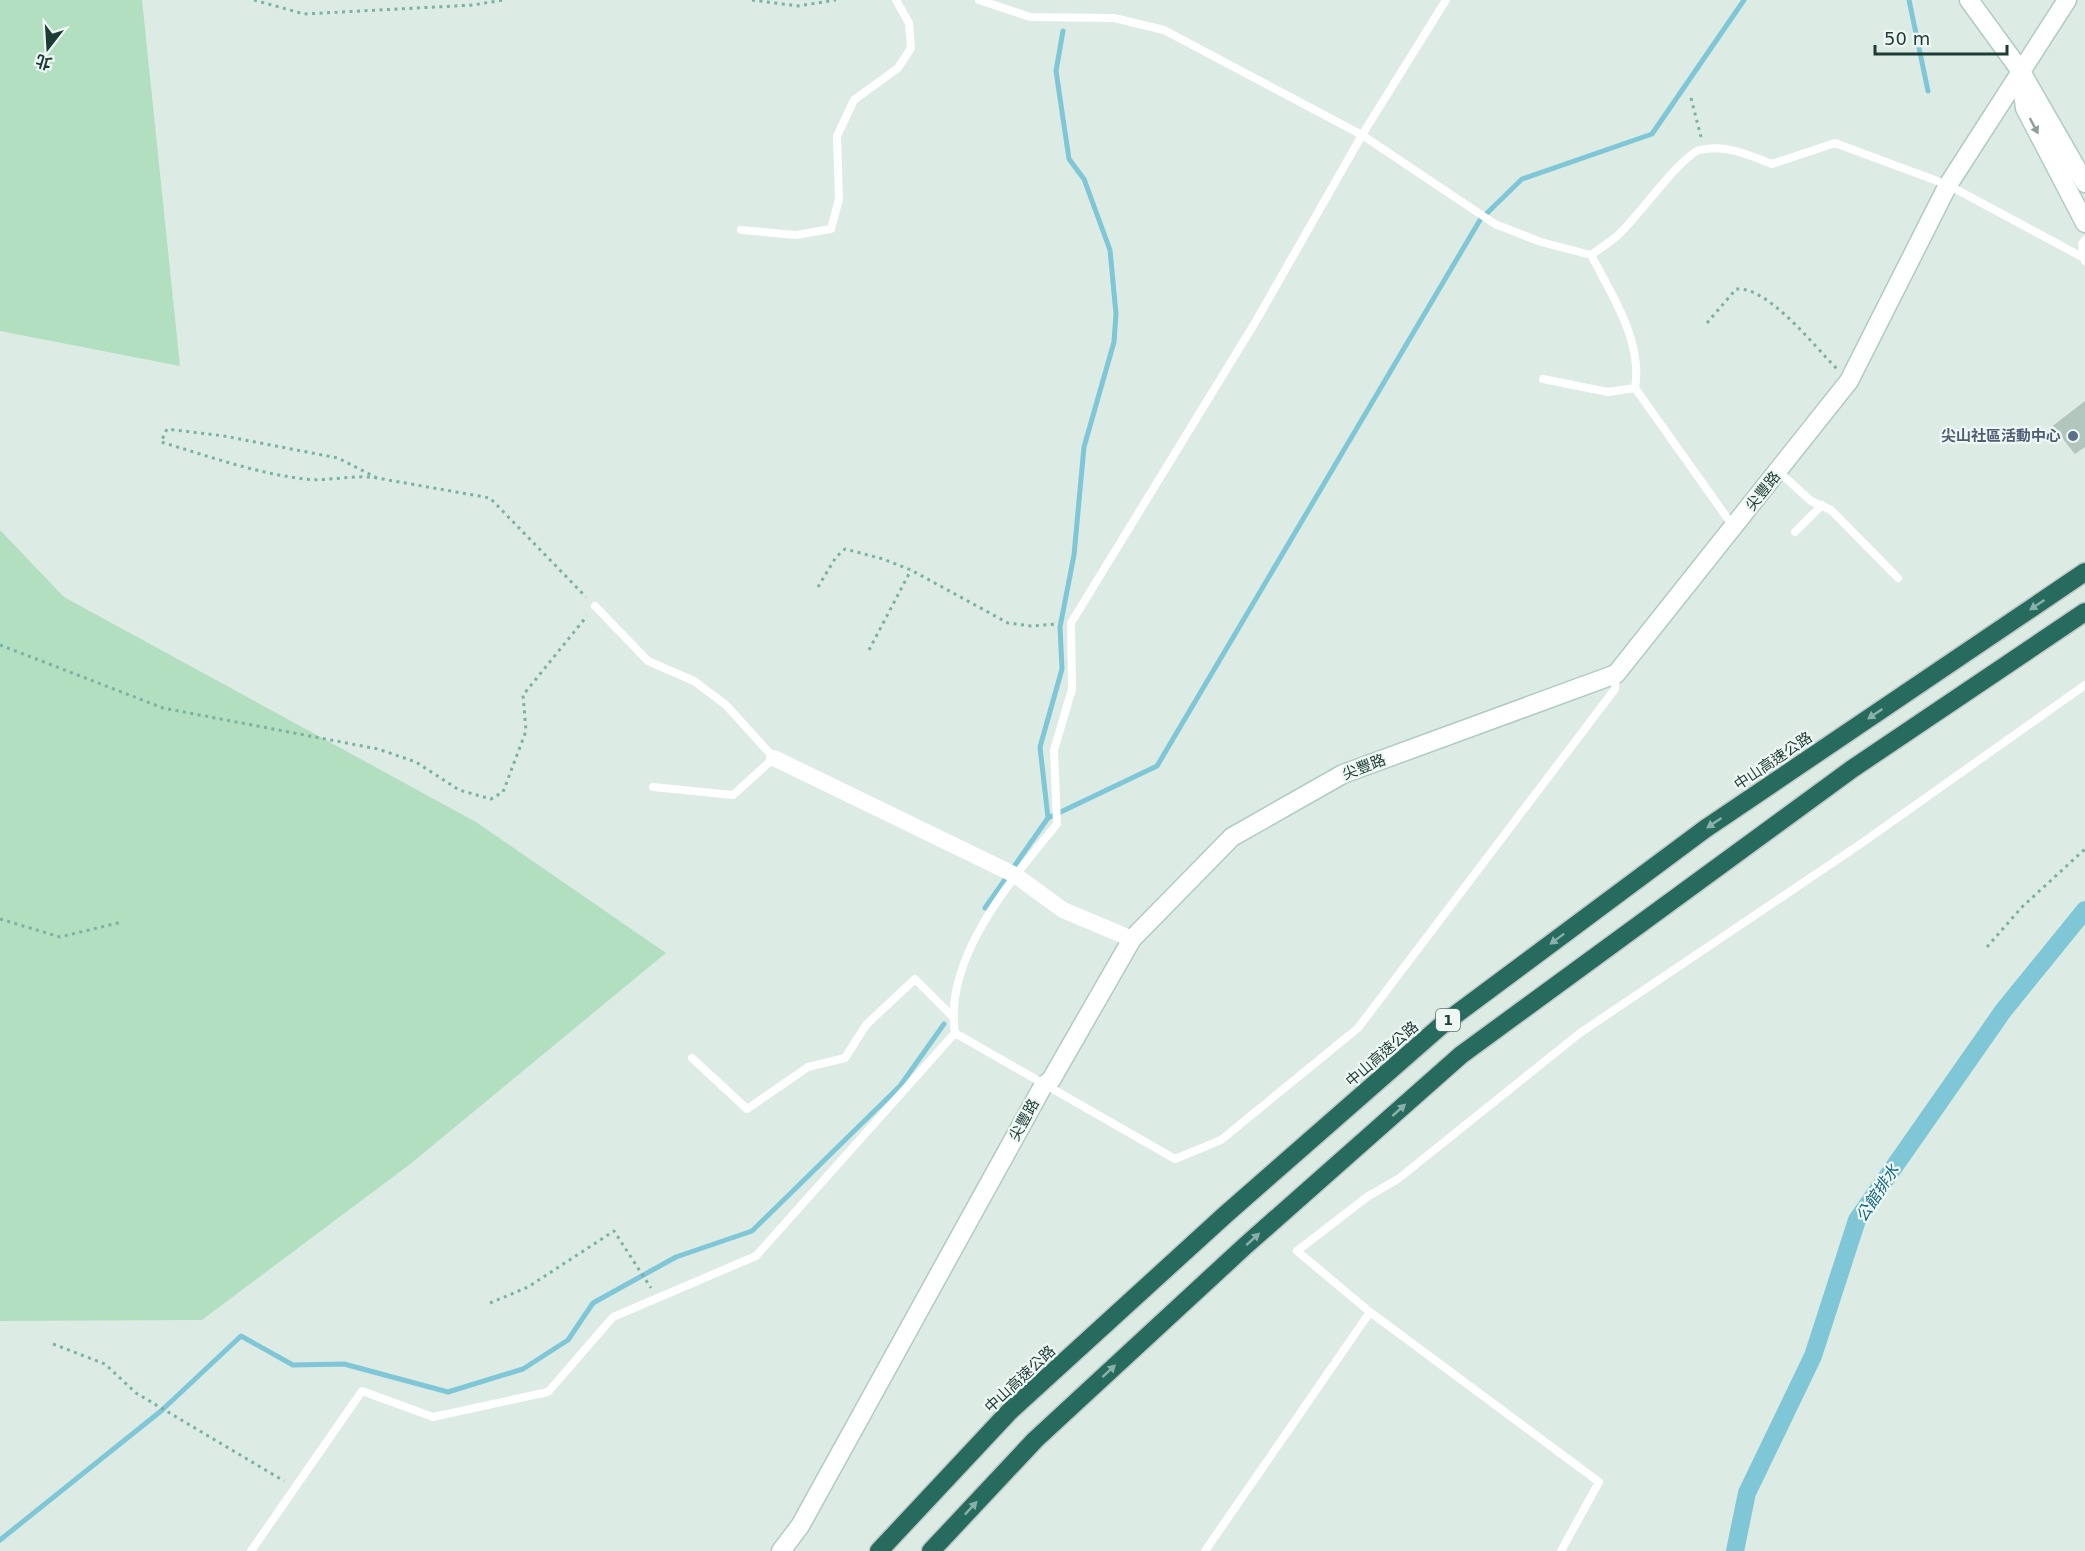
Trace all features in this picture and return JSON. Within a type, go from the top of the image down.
[{"type":"highway","name":"中山高速公路","points":[[879,1551],[1009,1412],[1225,1215],[1443,1024],[1705,829],[2085,572]]},
{"type":"highway","name":"1","points":[[931,1551],[1035,1440],[1245,1246],[1461,1055],[1852,769],[2085,612]]},
{"type":"street","points":[[1969,0],[2020,70],[2085,183]]},
{"type":"street","name":"尖豐路","points":[[781,1551],[806,1516],[1043,1086],[1051,1080],[1132,939],[1232,837],[1343,774],[1617,674],[1849,381],[1948,185],[2067,0]]},
{"type":"street","points":[[2020,70],[2025,108],[2085,223]]},
{"type":"street","points":[[774,758],[995,866],[1064,910],[1132,939]]},
{"type":"lane","points":[[741,230],[795,235],[831,228],[839,199],[837,136],[854,100],[898,68],[911,48],[909,23],[896,0]]},
{"type":"lane","points":[[979,0],[1030,17],[1114,18],[1164,30],[1362,135],[1495,224],[1541,242],[1591,255],[1620,309],[1639,369],[1635,388],[1734,527]]},
{"type":"lane","points":[[251,1551],[293,1487],[362,1391],[433,1417],[548,1392],[613,1317],[756,1256],[954,1033],[952,1016],[967,951],[1012,875],[1057,824],[1054,750],[1072,689],[1071,623],[1256,321],[1362,135],[1446,0]]},
{"type":"lane","points":[[1591,255],[1617,236],[1661,189],[1676,168],[1699,150],[1738,150],[1772,164],[1835,143],[1948,185],[2085,259]]},
{"type":"lane","points":[[2085,240],[2082,244],[2085,259]]},
{"type":"lane","points":[[1544,379],[1608,392],[1635,388]]},
{"type":"lane","points":[[1779,472],[1811,501],[1831,510],[1898,578]]},
{"type":"lane","points":[[1795,532],[1822,504]]},
{"type":"lane","points":[[595,606],[648,661],[694,681],[726,705],[774,758],[733,795],[653,787]]},
{"type":"lane","points":[[954,1033],[1043,1086],[1175,1159],[1221,1140],[1358,1028],[1615,689],[1617,674]]},
{"type":"lane","points":[[1562,1551],[1599,1482],[1370,1312],[1298,1251],[1367,1197],[1398,1179],[1580,1033],[1858,845],[2085,685]]},
{"type":"lane","points":[[692,1058],[747,1109],[808,1067],[845,1058],[866,1025],[915,979],[952,1016]]},
{"type":"lane","points":[[1205,1551],[1370,1312]]},
{"type":"path","points":[[254,0],[304,14],[473,4],[503,0]]},
{"type":"path","points":[[752,0],[798,6],[836,0]]},
{"type":"path","points":[[1691,98],[1704,150]]},
{"type":"path","points":[[1707,323],[1736,290],[1748,288],[1770,301],[1849,381]]},
{"type":"path","points":[[0,645],[163,708],[378,749],[416,762],[459,790],[491,799],[503,792],[526,731],[524,696],[595,606],[490,498],[363,476],[306,479],[249,469],[161,442],[167,429],[224,436],[338,458],[377,478]]},
{"type":"path","points":[[818,587],[836,557],[845,549],[883,559],[911,570],[1008,623],[1031,626],[1071,623]]},
{"type":"path","points":[[869,650],[911,570]]},
{"type":"path","points":[[1987,947],[2022,907],[2085,849]]},
{"type":"path","points":[[0,919],[60,937],[122,922]]},
{"type":"path","points":[[490,1303],[528,1287],[614,1232],[647,1282]]},
{"type":"path","points":[[53,1344],[105,1364],[136,1393],[293,1487]]},
{"type":"green space","points":[[0,0],[142,0],[180,366],[0,331]]},
{"type":"green space","points":[[0,530],[64,597],[476,822],[666,953],[409,1165],[202,1320],[0,1321]]},
{"type":"building","name":"尖山社區活動中心","points":[[2085,402],[2085,446],[2075,453],[2054,426]]},
{"type":"waterway","points":[[985,908],[1048,818],[1157,766],[1480,220],[1522,179],[1652,134],[1744,0]]},
{"type":"waterway","points":[[1909,0],[1928,91]]},
{"type":"waterway","points":[[1048,818],[1040,747],[1062,669],[1060,627],[1074,555],[1084,447],[1114,342],[1116,314],[1110,250],[1084,179],[1069,159],[1056,71],[1063,31]]},
{"type":"waterway","name":"公館排水","points":[[1735,1551],[1747,1493],[1813,1356],[1857,1220],[2003,1011],[2085,910]]},
{"type":"waterway","points":[[0,1540],[161,1411],[241,1336],[293,1365],[344,1364],[448,1392],[523,1369],[568,1340],[593,1303],[676,1257],[752,1231],[900,1086],[944,1024]]},
{"type":"place","name":"尖山社區活動中心","points":[[2073,436]]}]
